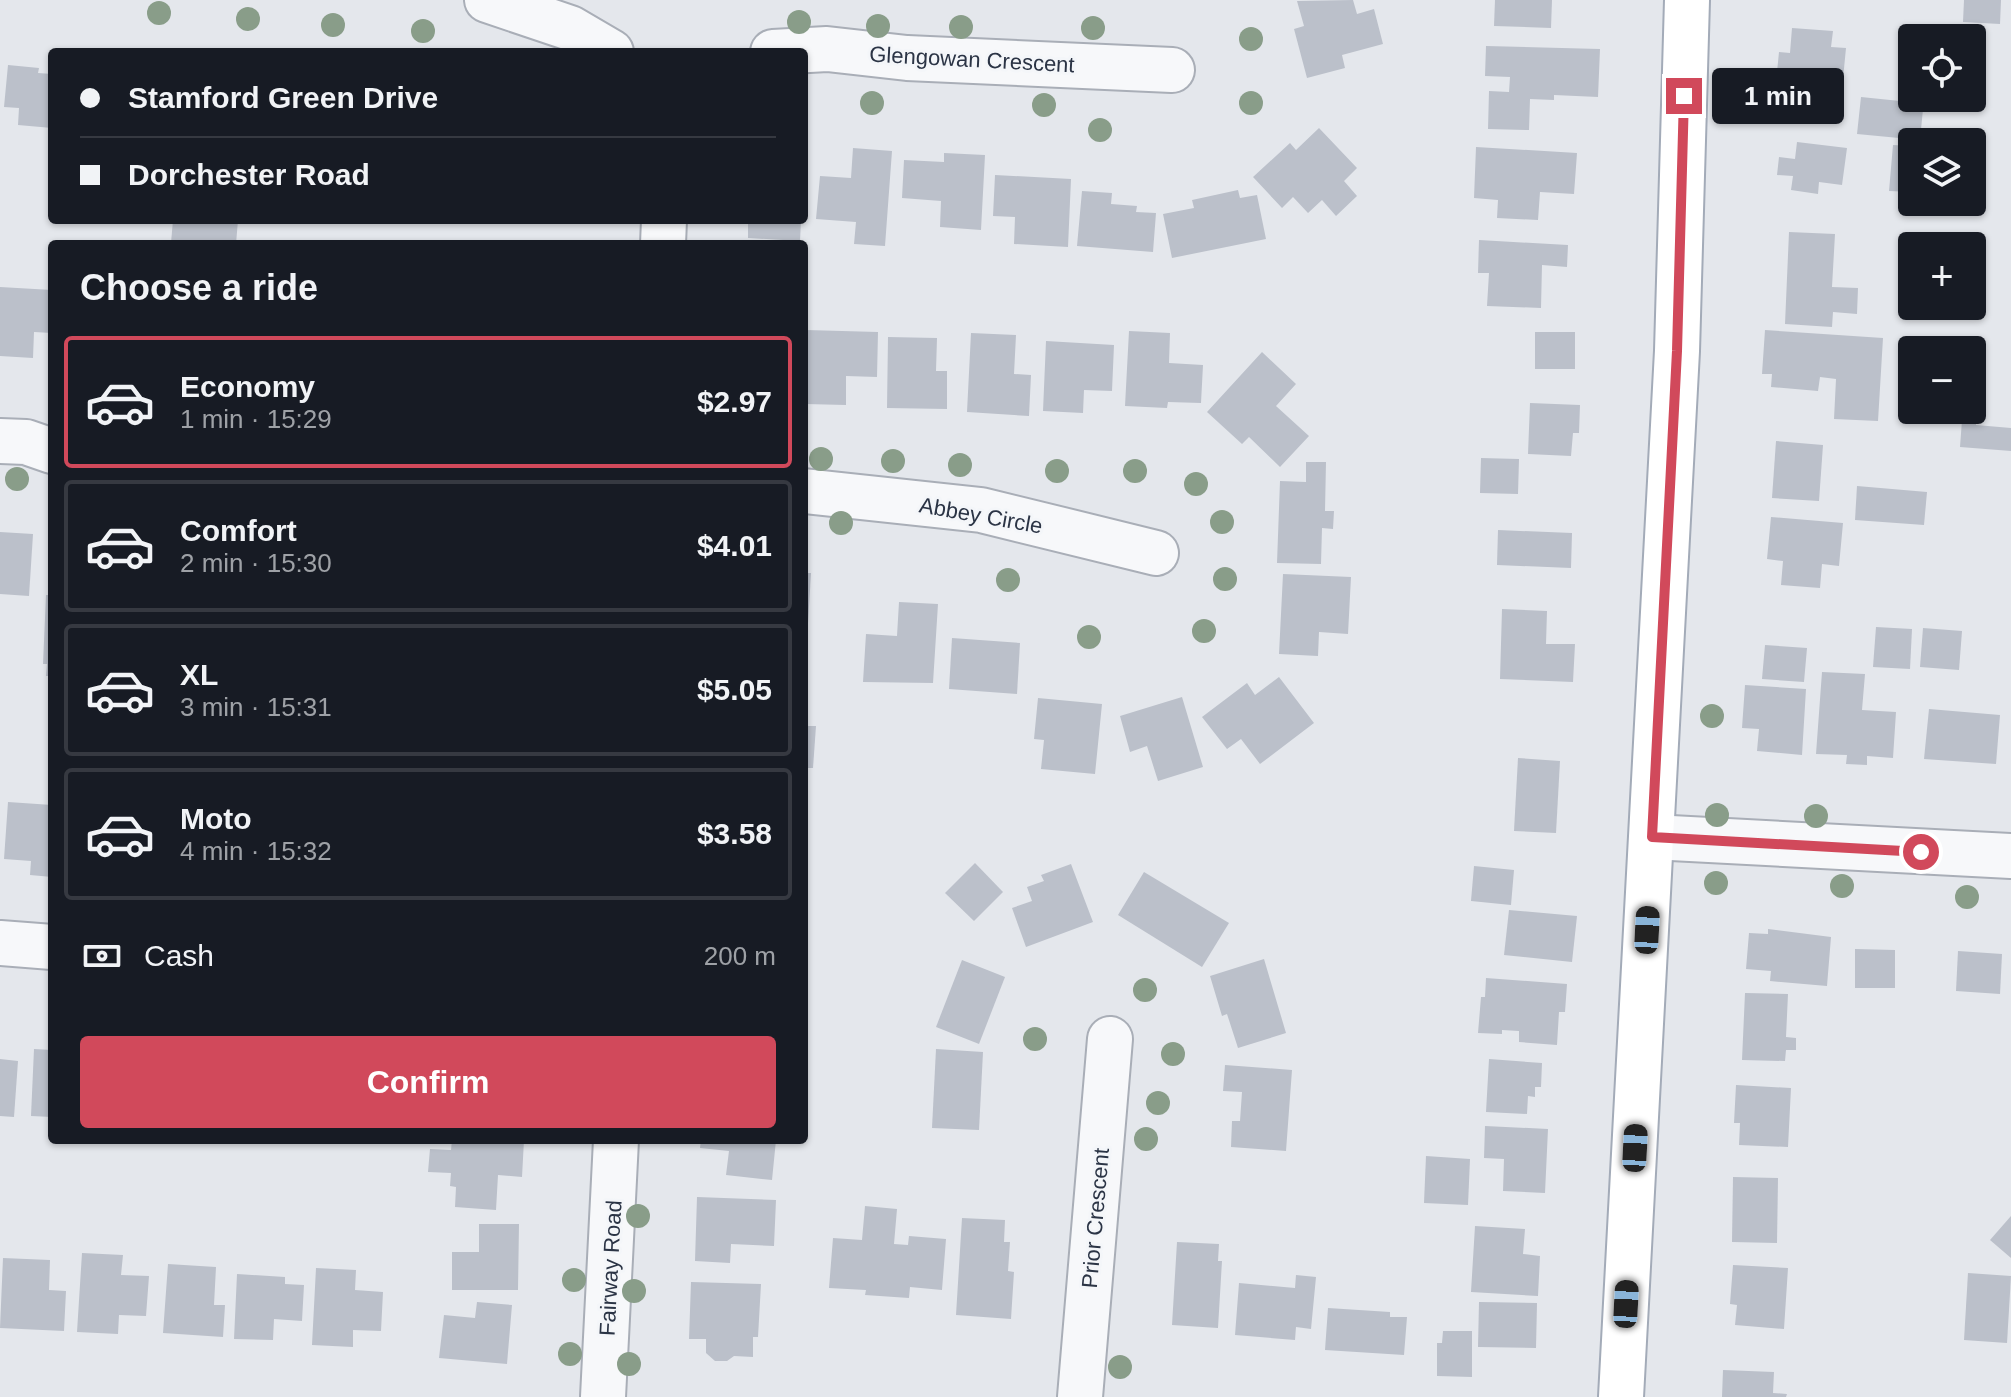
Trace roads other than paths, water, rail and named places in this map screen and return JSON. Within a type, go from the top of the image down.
[{"type":"main road","points":[[1621,1397],[1677,351],[1687,0]]},
{"type":"street","points":[[487,0],[570,28],[604,48]]},
{"type":"street","name":"Glengowan Crescent","points":[[808,50],[827,49],[907,58],[1172,70]]},
{"type":"street","points":[[0,441],[26,442],[48,450]]},
{"type":"street","name":"Abbey Circle","points":[[808,491],[981,510],[1156,553]]},
{"type":"street","points":[[1652,837],[2011,856]]},
{"type":"street","points":[[0,943],[48,947]]},
{"type":"street","name":"Prior Crescent","points":[[1080,1397],[1110,1039]]},
{"type":"street","name":"Fairway Road","points":[[603,1397],[616,1144]]}]
